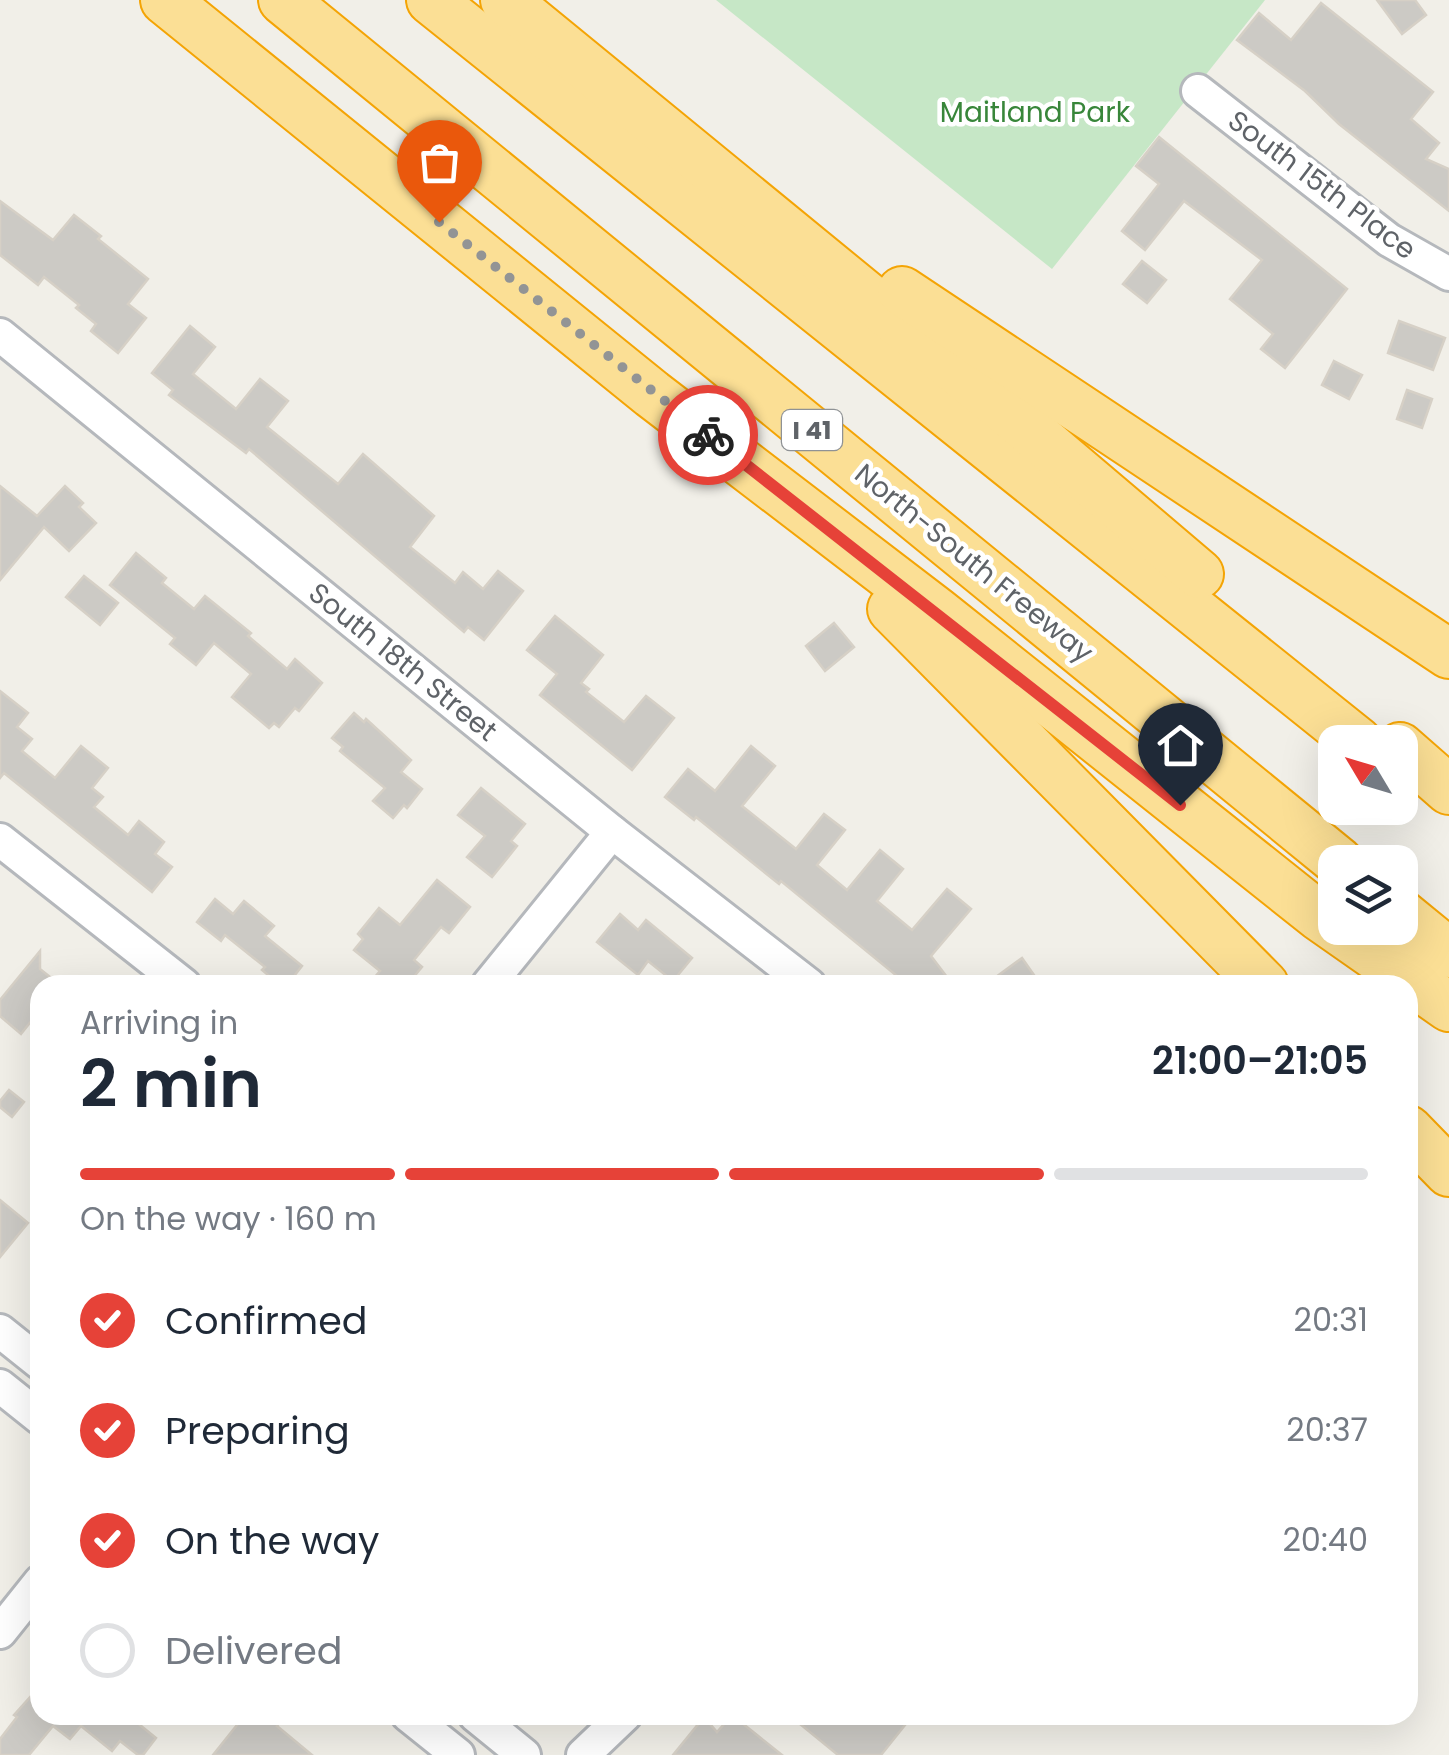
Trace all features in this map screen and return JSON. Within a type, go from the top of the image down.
[{"type":"highway","points":[[165,0],[652,394],[980,646],[1319,916],[1403,975]]},
{"type":"highway","name":"North-South Freeway","points":[[284,0],[1318,846]]},
{"type":"highway","points":[[431,0],[1337,725]]},
{"type":"highway","points":[[506,0],[1013,416],[1374,725]]},
{"type":"highway","points":[[685,146],[1449,654]]},
{"type":"highway","points":[[652,394],[690,440],[884,601],[1254,975]]},
{"type":"highway","points":[[1418,763],[1449,790]]},
{"type":"highway","points":[[1418,790],[1449,815]]},
{"type":"highway","points":[[1418,928],[1449,953]]},
{"type":"highway","points":[[1418,985],[1449,1007]]},
{"type":"highway","points":[[1418,1140],[1449,1172]]},
{"type":"street","name":"South 15th Place","points":[[1198,91],[1388,240],[1449,274]]},
{"type":"street","name":"South 18th Street","points":[[0,335],[612,832],[797,975]]},
{"type":"street","points":[[496,975],[612,832]]},
{"type":"street","points":[[0,840],[171,975]]},
{"type":"street","points":[[0,1331],[30,1355]]},
{"type":"street","points":[[0,1386],[30,1410]]},
{"type":"street","points":[[0,1632],[30,1594]]},
{"type":"street","points":[[420,1725],[458,1755]]},
{"type":"street","points":[[487,1725],[524,1755]]},
{"type":"street","points":[[583,1755],[614,1725]]},
{"type":"green space","name":"Maitland Park","points":[[716,0],[1265,0],[1052,269]]},
{"type":"building","points":[[1377,0],[1415,0],[1426,15],[1402,34]]},
{"type":"building","points":[[1321,3],[1433,92],[1411,119],[1439,143],[1426,159],[1449,169],[1449,211],[1237,40],[1259,13],[1291,40]]},
{"type":"building","points":[[1159,137],[1347,289],[1285,368],[1261,349],[1273,334],[1230,299],[1262,260],[1184,201],[1145,250],[1122,231],[1159,184],[1136,166]]},
{"type":"building","points":[[0,201],[53,240],[74,215],[148,279],[128,304],[146,318],[118,353],[91,331],[96,324],[76,308],[79,305],[44,277],[38,285],[0,255]]},
{"type":"building","points":[[1142,261],[1166,280],[1147,303],[1123,284]]},
{"type":"building","points":[[1399,321],[1445,338],[1433,370],[1388,353]]},
{"type":"building","points":[[190,326],[215,347],[193,374],[236,409],[260,379],[288,401],[267,427],[338,484],[363,454],[434,516],[410,547],[455,583],[463,572],[483,589],[498,571],[523,591],[484,640],[468,627],[464,632],[249,449],[246,453],[169,395],[173,390],[152,373]]},
{"type":"building","points":[[1334,361],[1362,375],[1349,399],[1322,385]]},
{"type":"building","points":[[1407,390],[1432,399],[1422,428],[1397,419]]},
{"type":"building","points":[[0,486],[37,516],[65,486],[96,523],[69,551],[44,527],[0,580]]},
{"type":"building","points":[[136,553],[166,578],[162,583],[194,609],[205,596],[287,669],[295,659],[322,683],[299,711],[295,708],[279,727],[274,723],[269,728],[232,697],[251,674],[214,643],[196,665],[170,644],[175,638],[110,585]]},
{"type":"building","points":[[84,576],[118,603],[100,625],[66,597]]},
{"type":"building","points":[[555,616],[603,655],[581,683],[589,689],[586,692],[624,722],[646,696],[674,718],[632,770],[540,695],[557,674],[527,650]]},
{"type":"building","points":[[834,623],[854,647],[825,671],[806,646]]},
{"type":"building","points":[[0,691],[28,713],[17,727],[32,739],[22,751],[55,778],[81,746],[108,768],[92,788],[103,797],[94,807],[128,835],[139,821],[164,842],[155,854],[172,867],[152,892],[4,773],[0,778]]},
{"type":"building","points":[[354,713],[364,722],[366,719],[411,760],[401,772],[422,789],[393,818],[373,801],[385,788],[340,751],[343,747],[332,738]]},
{"type":"building","points":[[751,746],[775,766],[742,806],[796,849],[824,814],[845,830],[817,865],[847,890],[880,850],[903,869],[877,901],[912,930],[947,889],[971,909],[931,956],[945,975],[896,975],[781,881],[779,884],[665,797],[688,769],[715,791]]},
{"type":"building","points":[[481,788],[525,824],[511,841],[517,846],[492,877],[467,857],[485,836],[458,815]]},
{"type":"building","points":[[437,880],[470,907],[449,933],[441,927],[414,960],[422,967],[415,975],[377,975],[380,971],[354,950],[363,939],[358,934],[379,908],[400,925]]},
{"type":"building","points":[[215,899],[233,914],[244,901],[274,926],[265,936],[302,966],[295,975],[268,975],[262,970],[265,967],[225,935],[221,941],[197,922]]},
{"type":"building","points":[[620,914],[638,930],[646,920],[692,958],[678,975],[666,975],[648,961],[638,975],[597,942]]},
{"type":"building","points":[[40,951],[40,969],[48,975],[30,975],[30,1023],[21,1034],[0,1016],[0,1000]]},
{"type":"building","points":[[1022,958],[1034,975],[999,975]]},
{"type":"building","points":[[9,1090],[24,1102],[12,1117],[0,1107]]},
{"type":"building","points":[[0,1200],[28,1223],[0,1257]]},
{"type":"building","points":[[30,1697],[30,1725],[140,1725],[156,1738],[143,1755],[138,1755],[120,1741],[112,1751],[81,1726],[70,1739],[53,1726],[29,1755],[0,1755],[0,1739],[17,1717],[14,1715]]},
{"type":"building","points":[[237,1725],[278,1725],[312,1755],[213,1755]]},
{"type":"building","points":[[697,1725],[711,1725],[717,1732],[723,1725],[744,1725],[782,1755],[673,1755]]},
{"type":"building","points":[[801,1725],[905,1725],[881,1755],[838,1755]]},
{"type":"way so far","points":[[439,222],[708,435]]},
{"type":"route","points":[[708,435],[1180,805]]}]
